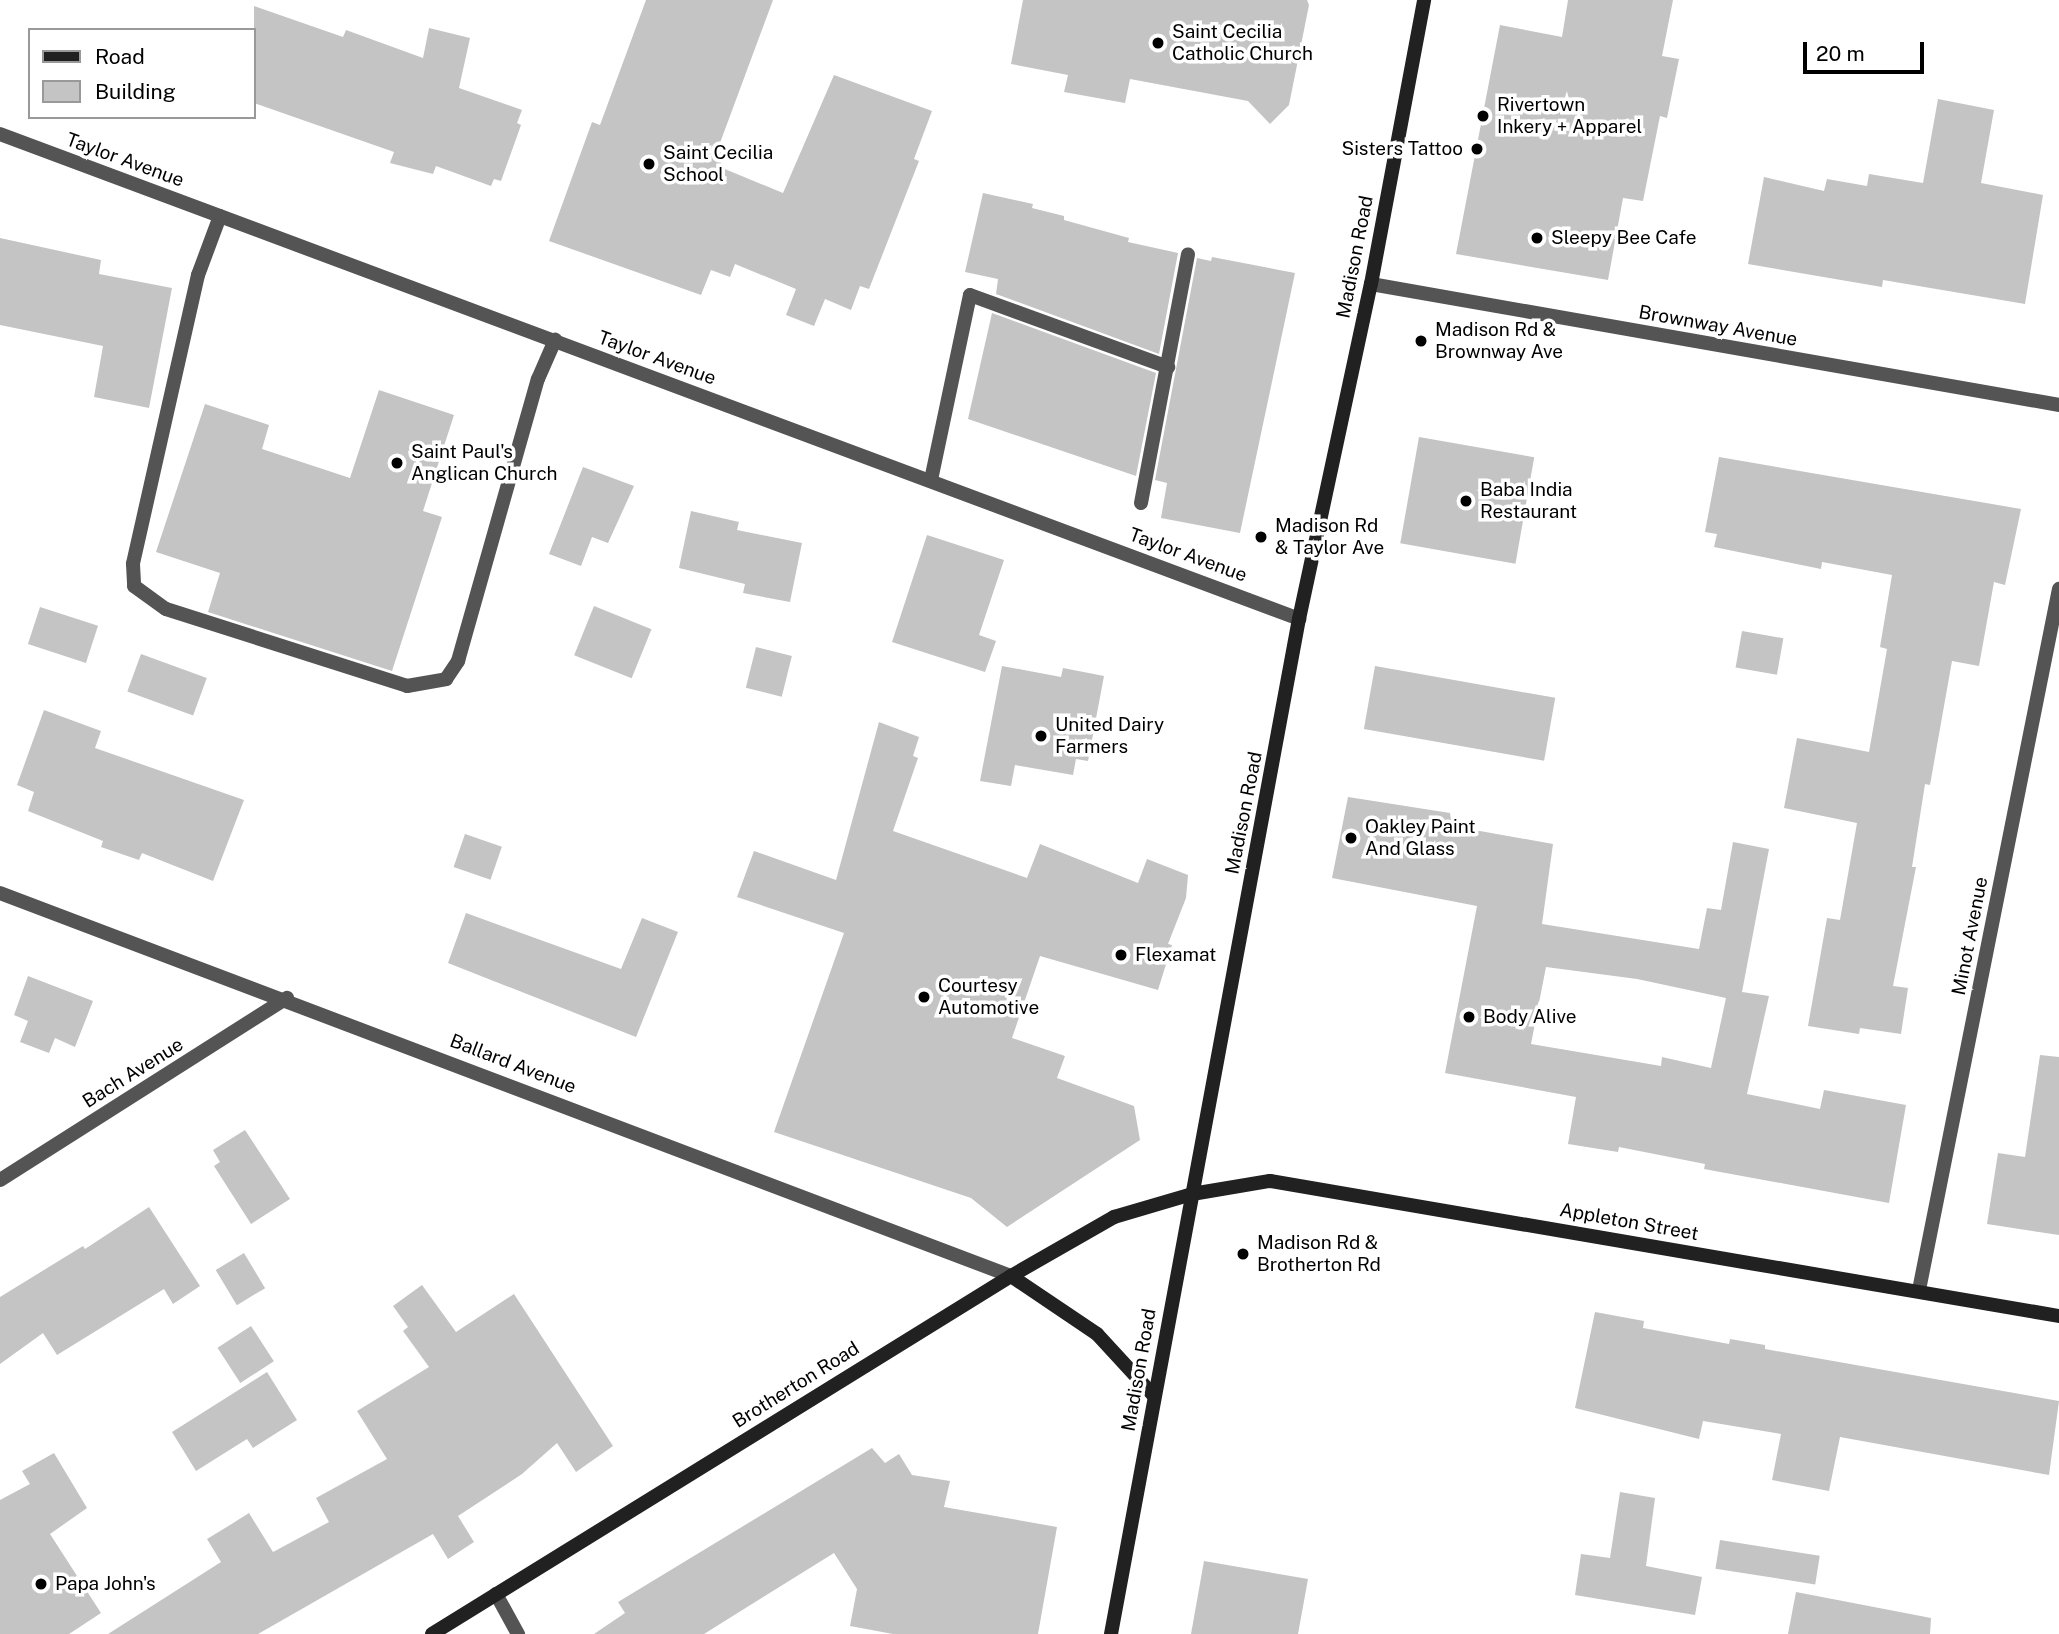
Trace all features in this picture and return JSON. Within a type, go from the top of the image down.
[{"type":"main road","name":"Madison Road","points":[[1111,1634],[1299,619],[1371,284],[1423,0]]},
{"type":"main road","name":"Appleton Street","points":[[1192,1194],[1270,1181],[2059,1316]]},
{"type":"main road","name":"Brotherton Road","points":[[432,1634],[1011,1276],[1114,1217],[1192,1194]]},
{"type":"main road","points":[[1011,1276],[1097,1334],[1154,1396]]},
{"type":"street","name":"Taylor Avenue","points":[[0,134],[1299,619]]},
{"type":"street","points":[[220,216],[198,275],[136,551],[134,586],[166,609],[343,668],[407,686],[446,679],[458,661],[538,379],[555,340]]},
{"type":"street","points":[[1141,503],[1188,254]]},
{"type":"street","name":"Brownway Avenue","points":[[1371,284],[2059,405]]},
{"type":"street","points":[[931,480],[970,295],[1168,367]]},
{"type":"street","name":"Minot Avenue","points":[[1919,1290],[2059,589]]},
{"type":"street","name":"Ballard Avenue","points":[[0,893],[287,998],[1011,1276]]},
{"type":"street","name":"Bach Avenue","points":[[0,1180],[287,998]]},
{"type":"street","points":[[496,1594],[518,1634]]},
{"type":"building","name":"Saint Cecilia School","points":[[646,0],[773,0],[717,151],[724,153],[720,167],[783,193],[834,75],[932,111],[914,159],[919,161],[869,289],[860,286],[851,310],[825,299],[814,326],[786,315],[796,289],[735,264],[730,277],[711,270],[701,295],[549,241],[592,122],[600,125]]},
{"type":"building","name":"Saint Cecilia Catholic Church","points":[[1023,0],[1307,0],[1309,5],[1289,105],[1270,124],[1248,101],[1130,79],[1125,103],[1064,92],[1068,75],[1011,64]]},
{"type":"building","points":[[1568,0],[1673,0],[1662,56],[1679,59],[1667,118],[1660,116],[1643,201],[1623,198],[1608,280],[1456,254],[1500,25],[1562,37]]},
{"type":"building","points":[[254,6],[343,37],[346,30],[423,58],[429,28],[470,38],[459,88],[522,110],[517,123],[521,125],[501,181],[494,179],[491,186],[436,166],[433,174],[390,163],[394,152],[256,104]]},
{"type":"building","points":[[1938,99],[1994,110],[1981,183],[2043,195],[2025,304],[1883,280],[1882,287],[1748,264],[1764,177],[1824,191],[1827,179],[1867,186],[1869,174],[1923,183]]},
{"type":"building","points":[[983,193],[1033,204],[1032,208],[1064,216],[1064,220],[1129,238],[1128,242],[1178,253],[1159,354],[996,294],[998,279],[965,272]]},
{"type":"building","points":[[0,238],[101,260],[99,274],[172,288],[149,408],[94,397],[103,346],[0,325]]},
{"type":"building","points":[[1212,257],[1295,273],[1240,533],[1161,518],[1167,483],[1155,480],[1197,258],[1211,261]]},
{"type":"building","points":[[992,313],[1156,373],[1136,476],[968,419]]},
{"type":"building","points":[[379,390],[454,415],[423,511],[442,517],[392,671],[208,612],[220,573],[156,552],[205,404],[269,425],[262,449],[350,478]]},
{"type":"building","name":"Baba India Restaurant","points":[[1419,437],[1534,457],[1515,564],[1400,543]]},
{"type":"building","points":[[1719,457],[2021,509],[2005,585],[1994,582],[1979,666],[1952,661],[1930,785],[1925,784],[1912,867],[1916,867],[1893,986],[1908,988],[1901,1034],[1860,1028],[1859,1034],[1808,1026],[1827,918],[1840,920],[1857,823],[1784,808],[1797,738],[1869,752],[1887,649],[1880,647],[1892,575],[1822,562],[1821,569],[1714,547],[1717,534],[1705,532]]},
{"type":"building","points":[[583,467],[634,486],[608,543],[592,537],[581,566],[549,554]]},
{"type":"building","points":[[691,511],[739,522],[737,530],[802,543],[790,602],[743,593],[745,584],[679,568]]},
{"type":"building","points":[[927,535],[1004,560],[979,635],[996,641],[985,672],[892,642]]},
{"type":"building","points":[[594,606],[651,629],[632,678],[574,655]]},
{"type":"building","points":[[40,607],[98,626],[86,663],[28,644]]},
{"type":"building","points":[[1742,631],[1783,638],[1777,675],[1736,667]]},
{"type":"building","points":[[756,647],[792,656],[782,697],[746,688]]},
{"type":"building","points":[[141,654],[207,678],[193,716],[127,692]]},
{"type":"building","name":"United Dairy Farmers","points":[[1002,666],[1061,677],[1063,668],[1104,676],[1088,761],[1076,759],[1073,775],[1015,765],[1011,786],[980,781]]},
{"type":"building","points":[[1375,666],[1555,698],[1544,761],[1364,729]]},
{"type":"building","points":[[44,710],[101,731],[95,748],[244,800],[213,881],[142,853],[139,860],[101,847],[103,841],[28,811],[34,792],[17,785]]},
{"type":"building","name":"Courtesy Automotive","points":[[879,722],[919,737],[913,756],[918,758],[893,831],[1027,878],[1040,844],[1138,883],[1147,859],[1188,875],[1186,898],[1168,944],[1172,945],[1158,990],[1040,956],[1012,1038],[1065,1056],[1057,1078],[1134,1106],[1140,1140],[1007,1227],[971,1198],[774,1132],[844,933],[737,897],[754,851],[836,880]]},
{"type":"building","points":[[1348,797],[1450,813],[1452,826],[1553,844],[1542,924],[1699,949],[1707,908],[1721,910],[1733,842],[1769,849],[1742,992],[1769,996],[1747,1094],[1820,1109],[1824,1090],[1906,1105],[1889,1203],[1704,1169],[1705,1164],[1619,1147],[1618,1152],[1568,1144],[1576,1097],[1445,1073],[1477,906],[1332,878]],"holes":[[[1546,967],[1637,979],[1726,998],[1711,1068],[1662,1057],[1661,1066],[1531,1044]]]},
{"type":"building","points":[[465,834],[502,847],[490,880],[454,867]]},
{"type":"building","points":[[466,913],[621,969],[642,918],[678,932],[636,1037],[448,963]]},
{"type":"building","points":[[28,976],[93,1001],[75,1047],[55,1038],[49,1053],[20,1042],[28,1021],[14,1015]]},
{"type":"building","points":[[2040,1055],[2059,1057],[2059,1235],[1987,1224],[1998,1153],[2025,1157]]},
{"type":"building","points":[[245,1130],[290,1199],[251,1224],[214,1166],[220,1162],[213,1150]]},
{"type":"building","points":[[149,1207],[200,1286],[173,1304],[164,1289],[57,1355],[43,1333],[0,1364],[0,1297],[83,1246],[85,1249]]},
{"type":"building","points":[[244,1253],[265,1288],[237,1305],[216,1270]]},
{"type":"building","points":[[422,1285],[456,1332],[514,1294],[613,1446],[576,1472],[557,1443],[522,1474],[458,1516],[474,1542],[448,1559],[433,1534],[258,1634],[108,1634],[221,1562],[207,1539],[249,1513],[273,1552],[329,1522],[316,1498],[387,1459],[357,1411],[429,1367],[403,1331],[408,1327],[393,1306]]},
{"type":"building","points":[[1595,1312],[1644,1321],[1643,1328],[1729,1344],[1730,1339],[1765,1345],[1765,1349],[2059,1401],[2049,1475],[1840,1437],[1829,1491],[1772,1480],[1781,1434],[1703,1421],[1699,1439],[1575,1408]]},
{"type":"building","points":[[251,1326],[274,1361],[240,1383],[217,1348]]},
{"type":"building","points":[[267,1372],[297,1420],[253,1448],[247,1439],[196,1471],[172,1432]]},
{"type":"building","points":[[872,1448],[885,1463],[899,1454],[912,1475],[950,1481],[944,1507],[1057,1527],[1038,1634],[893,1634],[850,1626],[857,1589],[834,1553],[704,1634],[594,1634],[625,1613],[618,1602]]},
{"type":"building","name":"Papa John's","points":[[54,1453],[87,1508],[50,1534],[101,1613],[69,1634],[0,1634],[0,1500],[30,1484],[22,1471]]},
{"type":"building","points":[[1620,1492],[1655,1498],[1646,1566],[1702,1577],[1695,1615],[1575,1595],[1581,1554],[1610,1558]]},
{"type":"building","points":[[1720,1540],[1820,1556],[1815,1584],[1715,1569]]},
{"type":"building","points":[[1204,1561],[1308,1579],[1298,1634],[1191,1634]]},
{"type":"building","points":[[1796,1592],[1931,1618],[1930,1634],[1788,1634]]},
{"type":"place","name":"Saint Cecilia Catholic Church","points":[[1158,43]]},
{"type":"place","name":"Rivertown Inkery + Apparel","points":[[1483,116]]},
{"type":"place","name":"Sisters Tattoo","points":[[1477,149]]},
{"type":"place","name":"Saint Cecilia School","points":[[649,164]]},
{"type":"place","name":"Sleepy Bee Cafe","points":[[1537,238]]},
{"type":"place","name":"Madison Rd & Brownway Ave","points":[[1421,341]]},
{"type":"place","name":"Saint Paul's Anglican Church","points":[[397,463]]},
{"type":"place","name":"Baba India Restaurant","points":[[1466,501]]},
{"type":"place","name":"Madison Rd & Taylor Ave","points":[[1261,537]]},
{"type":"place","name":"United Dairy Farmers","points":[[1041,736]]},
{"type":"place","name":"Oakley Paint And Glass","points":[[1351,838]]},
{"type":"place","name":"Flexamat","points":[[1121,955]]},
{"type":"place","name":"Courtesy Automotive","points":[[924,997]]},
{"type":"place","name":"Body Alive","points":[[1469,1017]]},
{"type":"place","name":"Madison Rd & Brotherton Rd","points":[[1243,1254]]},
{"type":"place","name":"Papa John's","points":[[41,1584]]}]
